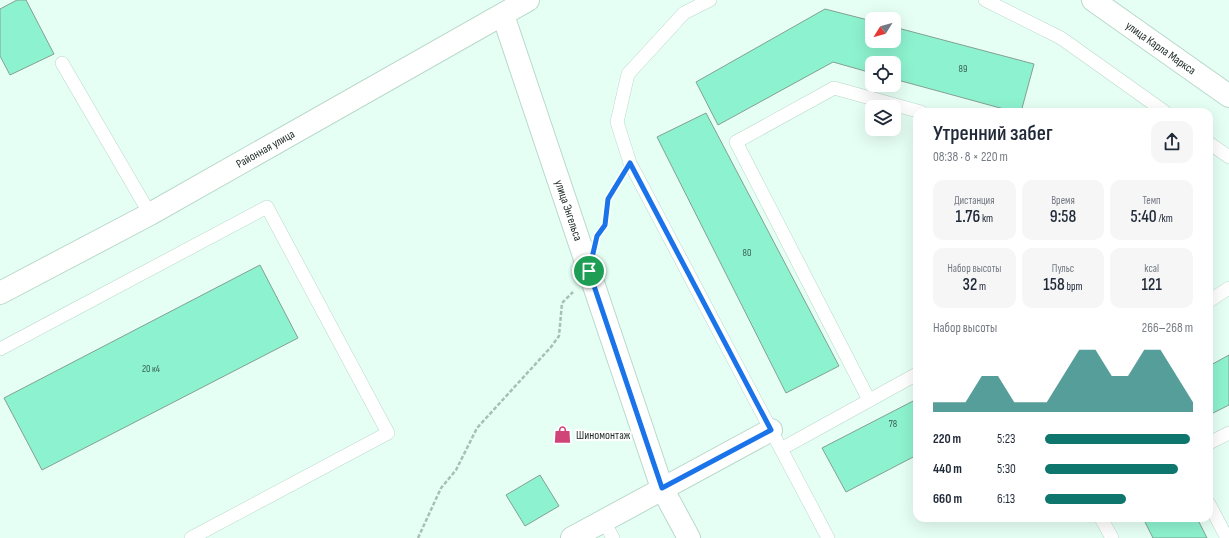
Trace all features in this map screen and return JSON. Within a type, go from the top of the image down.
[{"type":"street","name":"Районная улица","points":[[0,293],[150,214],[528,0]]},
{"type":"street","name":"улица Карла Маркса","points":[[1093,0],[1229,96]]},
{"type":"street","name":"улица Энгельса","points":[[502,15],[662,488],[689,538]]},
{"type":"street","points":[[572,538],[608,530],[662,488],[776,439]]},
{"type":"lane","points":[[710,0],[684,13],[628,74],[617,122],[630,163],[828,538]]},
{"type":"lane","points":[[985,0],[1061,38],[1159,108]]},
{"type":"lane","points":[[62,63],[150,214]]},
{"type":"lane","points":[[869,400],[736,142],[834,88],[913,110]]},
{"type":"lane","points":[[1213,146],[1229,157]]},
{"type":"lane","points":[[0,349],[267,207],[388,433],[191,538]]},
{"type":"lane","points":[[1213,298],[1229,288]]},
{"type":"lane","points":[[776,439],[869,400],[913,376]]},
{"type":"lane","points":[[1213,442],[1229,433]]},
{"type":"lane","points":[[1213,512],[1226,538]]},
{"type":"lane","points":[[1103,522],[1112,538]]},
{"type":"path","points":[[597,236],[605,225],[608,199],[630,163]]},
{"type":"path","points":[[418,538],[441,488],[456,470],[477,428],[551,347],[559,336],[562,303],[574,291],[589,271]]},
{"type":"building","points":[[17,0],[26,0],[54,54],[10,75],[0,56],[0,9]]},
{"type":"building","points":[[825,9],[865,19],[865,48],[901,48],[901,29],[1034,64],[1022,108],[1000,108],[901,81],[901,56],[865,56],[865,71],[833,62],[718,125],[696,82]]},
{"type":"building","points":[[706,113],[839,366],[786,393],[657,137]]},
{"type":"building","points":[[260,265],[298,338],[42,470],[4,398]]},
{"type":"building","points":[[1229,355],[1229,405],[1213,413],[1213,364]]},
{"type":"building","points":[[913,401],[913,457],[846,492],[822,448]]},
{"type":"building","points":[[540,475],[559,506],[525,526],[506,495]]},
{"type":"building","points":[[1145,522],[1199,522],[1207,538],[1153,538]]},
{"type":"place","name":"Шиномонтаж","points":[[563,435]]},
{"type":"route","points":[[630,163],[771,430],[662,488],[589,271],[597,236],[605,225],[608,199],[630,163]]}]
